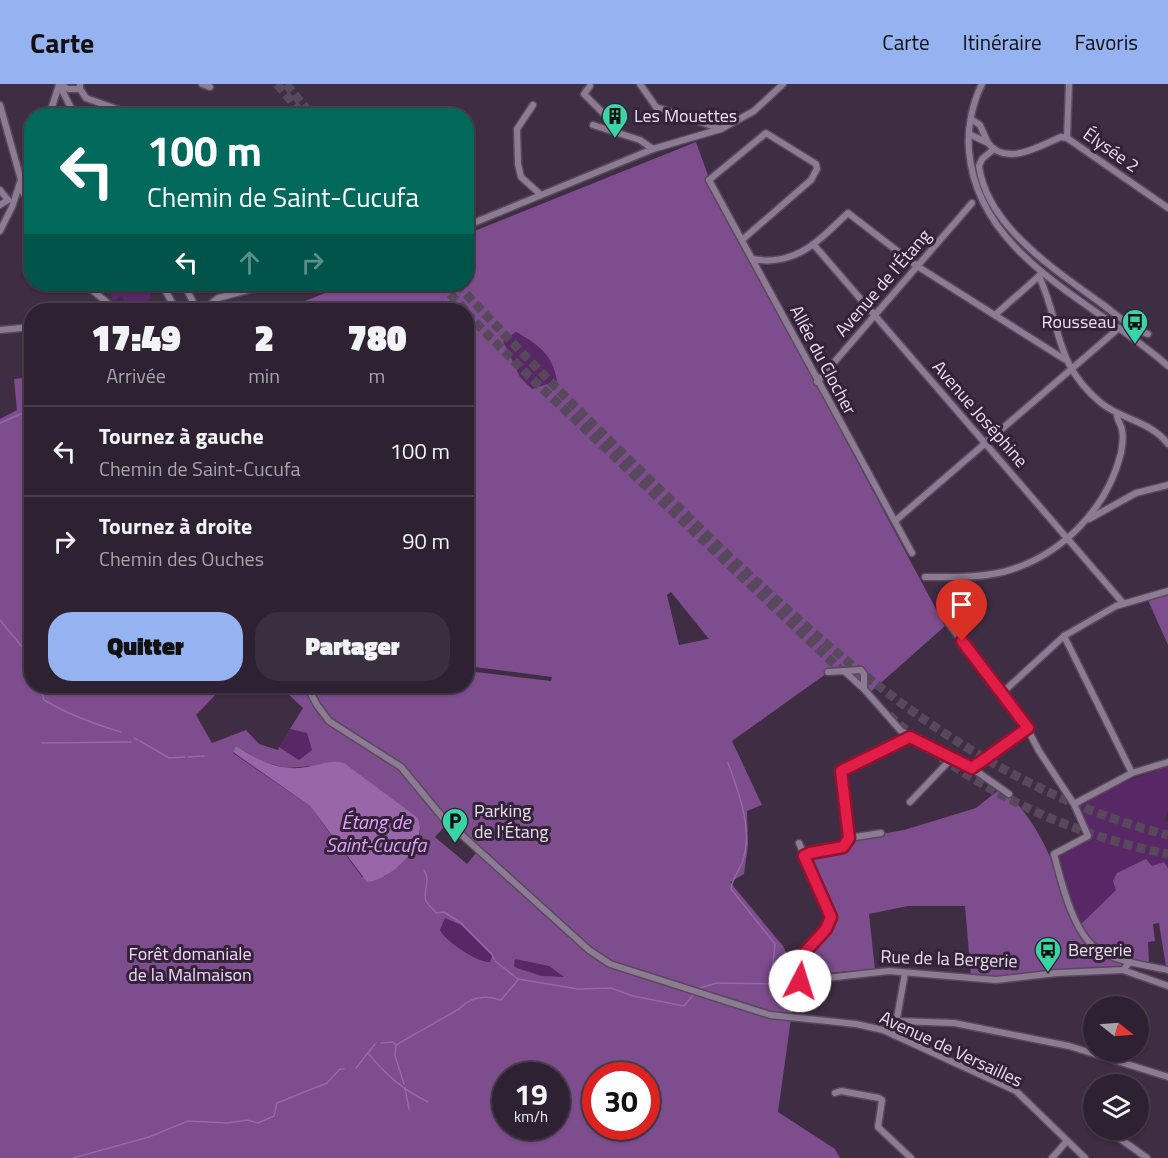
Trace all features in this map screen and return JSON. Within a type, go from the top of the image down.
[{"type":"street","points":[[59,84],[68,89],[80,87],[86,98],[115,108]]},
{"type":"street","points":[[52,108],[59,84]]},
{"type":"street","points":[[59,84],[71,108]]},
{"type":"street","points":[[202,84],[210,87]]},
{"type":"street","points":[[640,84],[656,106],[721,129]]},
{"type":"street","points":[[474,222],[653,149],[721,129],[754,111],[783,84]]},
{"type":"street","points":[[982,84],[971,119],[969,134],[970,167],[981,201],[1040,274],[1119,328],[1168,366]]},
{"type":"street","name":"Élysée 2","points":[[1067,138],[1069,84]]},
{"type":"street","points":[[590,86],[584,94],[614,124],[618,133]]},
{"type":"street","points":[[0,105],[24,191]]},
{"type":"street","points":[[533,105],[517,129],[518,164],[521,177],[540,194]]},
{"type":"street","points":[[971,119],[980,125],[988,143]]},
{"type":"street","points":[[593,125],[646,143],[653,149]]},
{"type":"street","name":"Allée du Clocher","points":[[742,240],[811,180],[817,169],[816,164],[766,133],[709,180],[912,553]]},
{"type":"street","points":[[969,134],[988,143],[994,149],[982,159],[979,166],[988,196],[1000,215],[1040,259],[1148,334]]},
{"type":"street","name":"Élysée 2","points":[[994,149],[1023,154],[1060,137],[1067,138],[1168,208]]},
{"type":"street","points":[[0,231],[11,201],[24,177]]},
{"type":"street","points":[[0,190],[11,201]]},
{"type":"street","points":[[0,205],[11,201]]},
{"type":"street","name":"Avenue de l'Étang","points":[[817,382],[972,203]]},
{"type":"street","points":[[752,259],[771,262],[814,245],[848,213],[917,266],[1065,359],[1090,393],[1117,413],[1149,427],[1168,444]]},
{"type":"street","name":"Avenue Joséphine","points":[[814,245],[1123,603]]},
{"type":"street","points":[[995,315],[1040,274]]},
{"type":"street","points":[[1040,274],[1065,359]]},
{"type":"street","points":[[93,291],[108,303]]},
{"type":"street","points":[[212,303],[218,298],[244,291]]},
{"type":"street","points":[[0,330],[24,328]]},
{"type":"street","points":[[895,521],[1119,328]]},
{"type":"street","points":[[1097,510],[1120,454],[1122,429],[1117,413]]},
{"type":"street","points":[[924,577],[974,576],[1003,572],[1036,560],[1067,539],[1097,510],[1136,493],[1168,485]]},
{"type":"street","points":[[1002,693],[1064,636],[1123,603],[1168,591]]},
{"type":"street","points":[[949,624],[1028,728],[1039,751],[1074,804],[1088,836],[1054,854],[1080,930],[1098,950],[1130,962],[1168,970]]},
{"type":"street","points":[[1064,636],[1132,773]]},
{"type":"street","points":[[828,672],[861,670],[864,674],[864,689]]},
{"type":"street","points":[[845,672],[864,689],[896,727],[910,737],[972,768],[1009,794]]},
{"type":"street","name":"Avenue de Versailles","points":[[311,693],[329,721],[401,767],[429,803],[468,842],[589,950],[610,964],[770,1015],[856,1024],[894,1035],[1016,1091],[1084,1158]]},
{"type":"street","points":[[972,768],[1028,728]]},
{"type":"street","points":[[800,843],[804,856],[843,847],[849,838],[840,773],[910,737]]},
{"type":"street","points":[[910,802],[952,758]]},
{"type":"street","points":[[1074,804],[1132,773],[1168,762]]},
{"type":"street","points":[[849,838],[881,833]]},
{"type":"street","name":"Rue de la Bergerie","points":[[804,856],[831,917],[826,929],[797,961],[800,981],[861,972],[996,980],[1123,970]]},
{"type":"street","points":[[1130,962],[1123,970],[1168,986]]},
{"type":"street","points":[[894,1035],[904,973]]},
{"type":"street","points":[[898,1021],[954,1023],[1069,1046],[1168,1077]]},
{"type":"street","points":[[835,1093],[841,1091],[882,1100],[878,1127],[911,1158]]},
{"type":"street","points":[[1122,1140],[1147,1158]]},
{"type":"street","points":[[1052,1158],[1067,1141]]},
{"type":"shaded area","points":[[109,291],[148,291],[152,298],[142,303],[126,303],[122,296],[113,301]]},
{"type":"shaded area","points":[[516,332],[543,352],[552,364],[557,381],[532,389],[520,377],[503,341]]},
{"type":"shaded area","points":[[290,729],[307,733],[312,750],[299,760],[279,747]]},
{"type":"shaded area","points":[[1168,766],[1168,811],[1164,821],[1168,822],[1168,868],[1164,862],[1129,881],[1080,925],[1075,922],[1051,857],[1091,837],[1078,804],[1132,779]]},
{"type":"shaded area","points":[[445,918],[461,925],[492,956],[490,962],[470,955],[448,940],[440,930]]},
{"type":"shaded area","points":[[515,959],[549,966],[564,978],[542,976],[517,968],[514,966]]},
{"type":"green space","name":"Forêt domaniale de la Malmaison","points":[[696,142],[709,178],[738,238],[945,626],[866,696],[842,673],[826,674],[732,741],[762,805],[747,811],[748,845],[744,874],[730,882],[783,946],[797,975],[778,1112],[835,1149],[840,1158],[0,1158],[0,419],[17,410],[14,379],[24,378],[24,693],[217,693],[196,715],[212,743],[246,730],[259,744],[278,750],[279,747],[299,760],[312,750],[307,733],[290,729],[303,708],[287,693],[474,693],[474,672],[551,681],[552,677],[474,667],[474,303],[300,303],[330,291],[474,291],[474,231]],"holes":[[[516,332],[543,351],[552,364],[557,381],[532,389],[520,377],[503,341]],[[671,592],[709,639],[679,645],[667,595]],[[236,746],[261,761],[286,768],[314,766],[418,818],[420,826],[416,843],[405,859],[384,877],[362,877],[310,806],[233,753]],[[445,826],[476,853],[467,864],[435,837]],[[445,918],[461,925],[492,956],[490,962],[470,955],[443,935],[440,930]],[[515,959],[549,966],[564,977],[542,976],[517,968],[514,966]]]},
{"type":"green space","points":[[1168,592],[1168,645],[1147,598]]},
{"type":"green space","points":[[1001,788],[1015,802],[1038,833],[1047,849],[1075,922],[1080,925],[1116,890],[1113,881],[1117,873],[1146,859],[1152,866],[1164,862],[1168,868],[1168,968],[1159,923],[1153,924],[1155,941],[1148,942],[1149,963],[1119,957],[1123,965],[1114,969],[1003,978],[971,976],[965,906],[908,906],[869,914],[875,969],[803,975],[796,961],[834,924],[835,919],[807,859],[813,854],[847,848],[854,839],[904,830],[976,808]]},
{"type":"water","name":"Étang de Saint-Cucufa","points":[[236,746],[270,764],[288,768],[330,762],[344,763],[418,818],[420,828],[413,849],[397,868],[377,880],[367,882],[310,806],[233,752]]},
{"type":"waterway","points":[[0,423],[24,412]]},
{"type":"waterway","points":[[0,620],[24,649]]},
{"type":"waterway","points":[[42,693],[44,700],[53,705],[82,719],[121,732]]},
{"type":"waterway","points":[[134,738],[138,740]]},
{"type":"waterway","points":[[140,741],[169,758],[185,757]]},
{"type":"waterway","points":[[42,743],[131,742]]},
{"type":"waterway","points":[[188,757],[204,756]]},
{"type":"waterway","points":[[728,763],[737,787],[746,825],[742,863],[731,889],[775,944],[771,984]]},
{"type":"waterway","points":[[424,870],[427,880],[425,897],[428,904],[436,913],[444,912],[461,923],[492,954],[495,961],[518,979],[578,989],[611,988],[633,996],[684,1006],[693,995]]},
{"type":"waterway","points":[[381,1043],[393,1042],[396,1045],[473,999],[489,997],[501,1000],[518,980]]},
{"type":"waterway","points":[[696,989],[717,983],[771,984],[792,999]]},
{"type":"waterway","points":[[356,1068],[375,1044]]},
{"type":"waterway","points":[[396,1045],[395,1056],[404,1084]]},
{"type":"waterway","points":[[368,1053],[395,1081],[428,1102]]},
{"type":"waterway","points":[[73,1158],[149,1137],[188,1121],[228,1123],[247,1120],[258,1123],[274,1116],[277,1103],[327,1083],[340,1069],[344,1069]]},
{"type":"waterway","points":[[405,1088],[409,1109]]},
{"type":"tunnel","points":[[277,84],[297,108]]},
{"type":"tunnel","points":[[286,84],[306,108]]},
{"type":"tunnel","points":[[447,291],[459,303]]},
{"type":"tunnel","points":[[464,291],[566,398],[651,481],[788,610],[844,659],[903,704],[965,746],[1029,782],[1097,813],[1168,835]]},
{"type":"tunnel","points":[[474,321],[529,376],[846,675]]},
{"type":"tunnel","points":[[889,715],[951,764],[1019,804],[1092,834],[1168,854]]},
{"type":"place","name":"Les Mouettes","points":[[615,139]]},
{"type":"place","name":"Rousseau","points":[[1135,345]]},
{"type":"place","name":"Parking de l'Étang","points":[[455,844]]},
{"type":"place","name":"Bergerie","points":[[1048,973]]},
{"type":"route","points":[[800,981],[796,964],[799,957],[831,922],[831,917],[804,856],[843,847],[849,838],[841,771],[910,737],[972,768],[1028,728],[962,641]]}]
